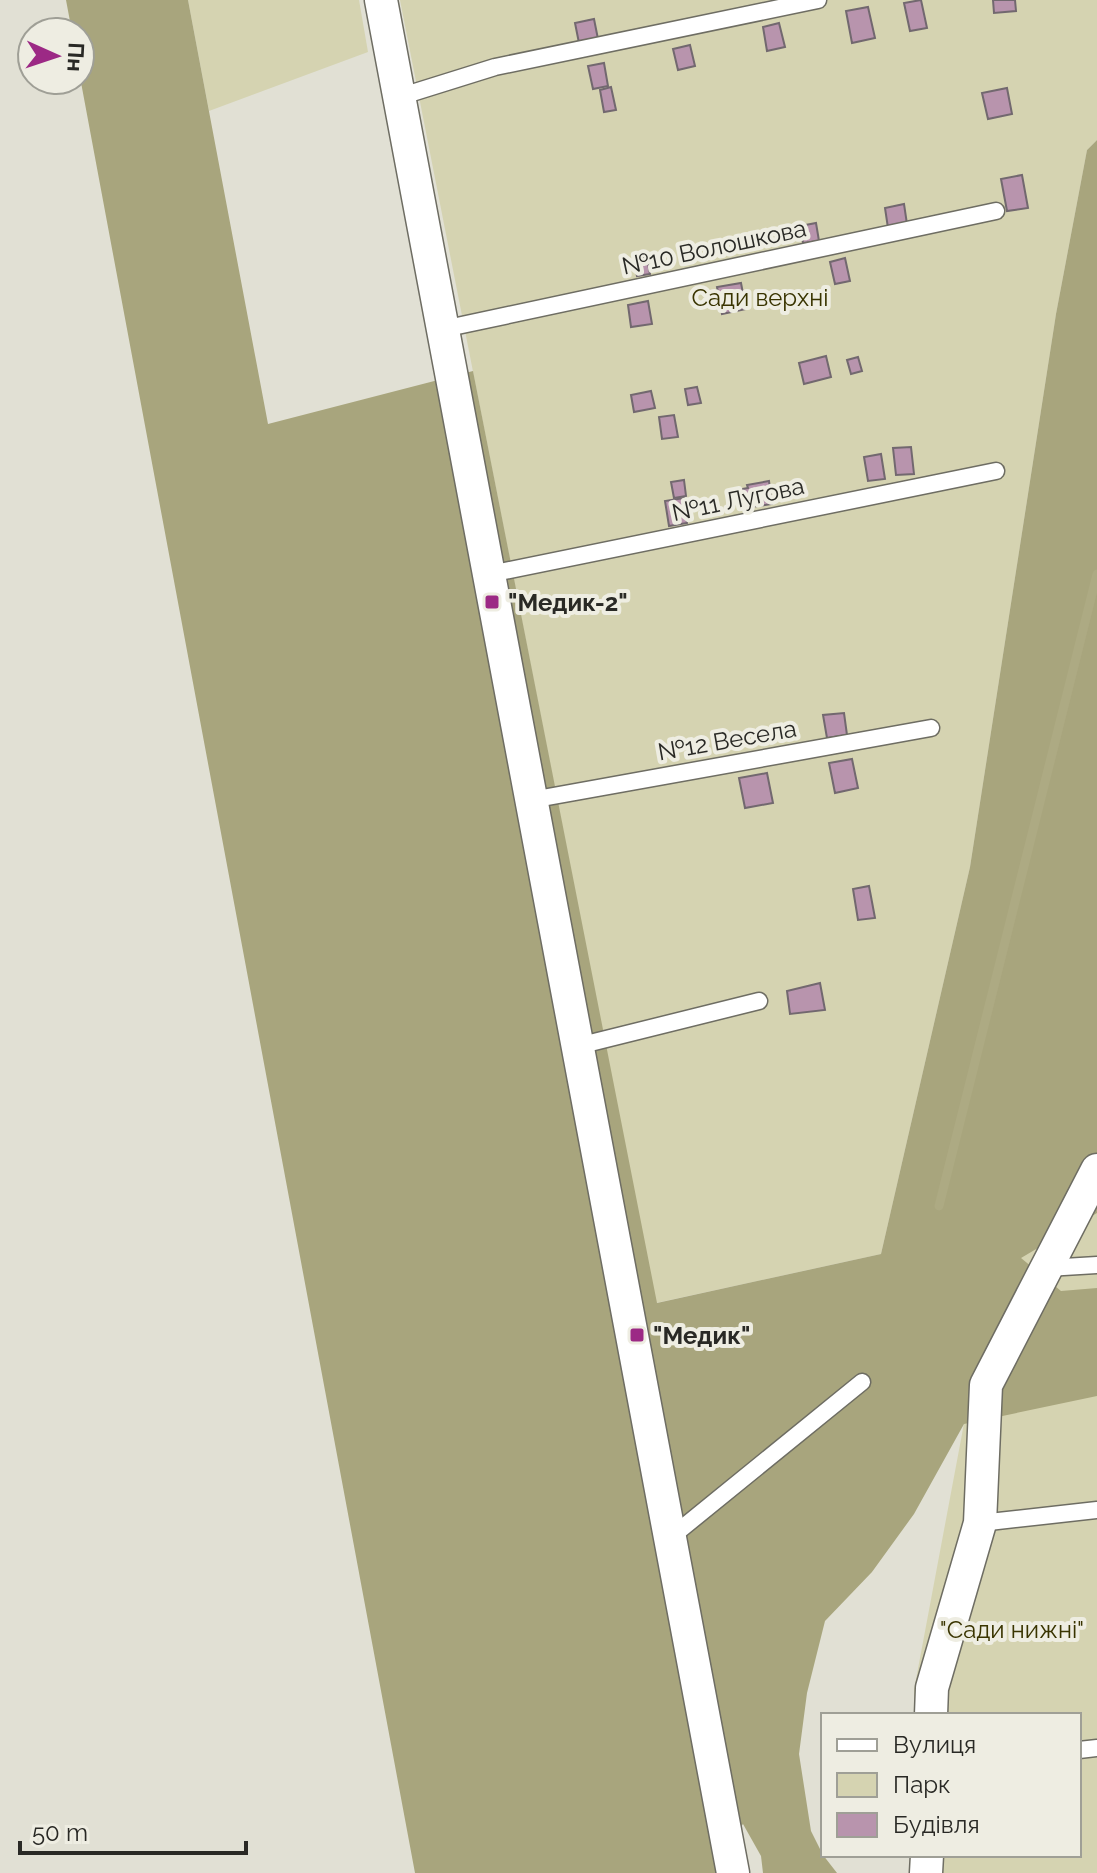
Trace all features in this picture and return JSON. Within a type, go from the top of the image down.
[{"type":"street","points":[[381,0],[733,1873]]},
{"type":"street","points":[[931,1713],[932,1688],[980,1523],[986,1385],[1097,1170]]},
{"type":"lane","points":[[399,97],[495,67],[818,0]]},
{"type":"lane","name":"№10 Волошкова","points":[[443,329],[996,211]]},
{"type":"lane","name":"№11 Лугова","points":[[490,574],[996,471]]},
{"type":"lane","name":"№12 Весела","points":[[531,800],[931,728]]},
{"type":"lane","points":[[578,1046],[759,1001]]},
{"type":"lane","points":[[1047,1268],[1097,1265]]},
{"type":"lane","points":[[670,1538],[862,1382]]},
{"type":"lane","points":[[980,1523],[1097,1510]]},
{"type":"green space","points":[[188,0],[359,0],[368,52],[209,111]]},
{"type":"green space","name":"Сади верхні","points":[[400,0],[1097,0],[1097,140],[1087,150],[1056,314],[970,867],[881,1254],[656,1303]]},
{"type":"green space","name":"\"Сади нижні\"","points":[[1097,1124],[1097,1873],[916,1873],[916,1857],[1081,1857],[1081,1713],[914,1713],[914,1690],[983,1322]]},
{"type":"shaded area","points":[[66,0],[188,0],[268,424],[473,371],[657,1303],[881,1254],[970,867],[1056,314],[1087,150],[1097,140],[1097,1213],[1021,1258],[1061,1291],[1097,1288],[1097,1396],[964,1424],[914,1514],[872,1572],[825,1621],[807,1693],[799,1754],[811,1831],[821,1857],[825,1857],[837,1873],[763,1873],[761,1856],[743,1824],[721,1852],[717,1873],[415,1873],[84,96],[96,96],[96,16],[69,16]]},
{"type":"building","points":[[921,0],[927,28],[910,31],[904,3]]},
{"type":"building","points":[[993,0],[1015,0],[1016,11],[994,13]]},
{"type":"building","points":[[868,7],[875,38],[852,43],[846,11]]},
{"type":"building","points":[[594,19],[598,39],[579,43],[575,23]]},
{"type":"building","points":[[779,23],[785,47],[767,51],[763,27]]},
{"type":"building","points":[[690,45],[695,66],[678,70],[673,49]]},
{"type":"building","points":[[604,63],[608,86],[593,89],[588,66]]},
{"type":"building","points":[[611,87],[616,110],[604,112],[600,90]]},
{"type":"building","points":[[1007,88],[1012,114],[988,119],[982,93]]},
{"type":"building","points":[[1022,175],[1028,208],[1007,211],[1001,179]]},
{"type":"building","points":[[904,204],[907,224],[888,228],[885,208]]},
{"type":"building","points":[[816,223],[819,241],[803,243],[800,226]]},
{"type":"building","points":[[647,257],[650,274],[637,276],[634,260]]},
{"type":"building","points":[[845,258],[850,281],[835,284],[830,262]]},
{"type":"building","points":[[741,283],[746,309],[722,314],[717,287]]},
{"type":"building","points":[[648,301],[652,324],[631,327],[628,305]]},
{"type":"building","points":[[826,356],[831,377],[804,384],[799,363]]},
{"type":"building","points":[[858,357],[862,371],[851,374],[847,360]]},
{"type":"building","points":[[697,387],[701,403],[688,405],[685,389]]},
{"type":"building","points":[[651,391],[655,408],[634,412],[631,395]]},
{"type":"building","points":[[674,415],[678,437],[662,439],[659,417]]},
{"type":"building","points":[[911,447],[914,474],[896,475],[893,448]]},
{"type":"building","points":[[881,454],[885,479],[868,481],[864,457]]},
{"type":"building","points":[[684,480],[686,496],[674,498],[671,482]]},
{"type":"building","points":[[769,481],[772,504],[745,505],[742,489],[748,488],[747,485]]},
{"type":"building","points":[[684,498],[687,523],[669,526],[665,501]]},
{"type":"building","points":[[844,713],[847,735],[827,738],[823,715]]},
{"type":"building","points":[[852,759],[858,788],[835,793],[829,763]]},
{"type":"building","points":[[767,773],[773,803],[745,808],[739,778]]},
{"type":"building","points":[[869,886],[875,918],[858,920],[853,889]]},
{"type":"building","points":[[820,983],[825,1010],[790,1014],[787,991]]},
{"type":"waterway","points":[[939,1206],[1097,574]]},
{"type":"place","name":"\"Медик-2\"","points":[[492,602]]},
{"type":"place","name":"\"Медик\"","points":[[637,1335]]}]
